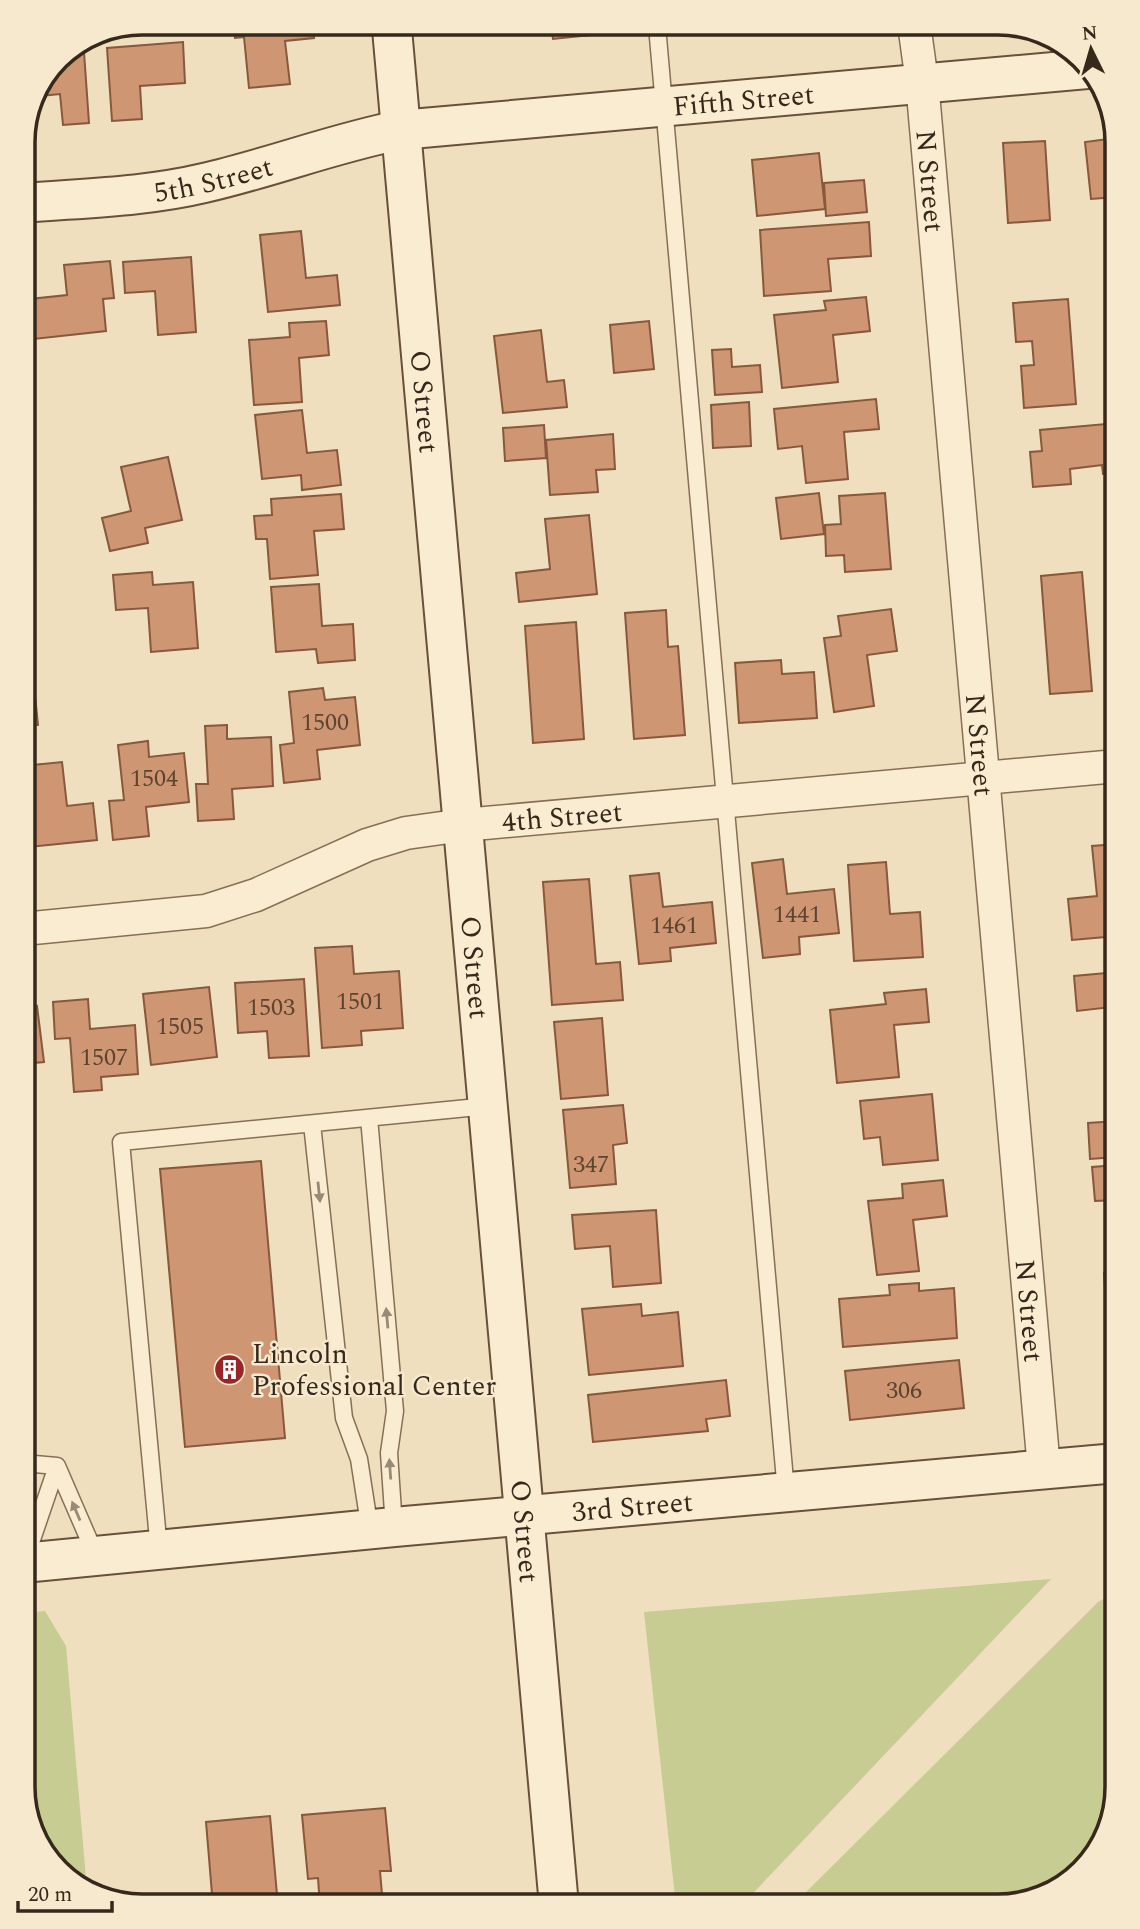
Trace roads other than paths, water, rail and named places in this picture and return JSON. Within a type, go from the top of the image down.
[{"type":"street","name":"O Street","points":[[392,35],[558,1894]]},
{"type":"street","name":"N Street","points":[[916,35],[922,82],[1044,1469]]},
{"type":"street","name":"Fifth Street","points":[[400,130],[1056,71]]},
{"type":"street","name":"5th Street","points":[[35,202],[173,190],[206,183],[357,138],[400,130]]},
{"type":"street","name":"4th Street","points":[[35,928],[206,911],[256,895],[367,845],[406,833],[463,825],[1105,767]]},
{"type":"street","name":"3rd Street","points":[[35,1562],[1105,1464]]},
{"type":"lane","points":[[658,35],[786,1493]]},
{"type":"lane","points":[[159,1550],[121,1142],[488,1106]]},
{"type":"lane","points":[[369,1118],[395,1410],[382,1529]]},
{"type":"lane","points":[[312,1124],[344,1418],[382,1529]]},
{"type":"lane","points":[[35,1464],[57,1466]]},
{"type":"lane","points":[[57,1466],[96,1556]]},
{"type":"lane","points":[[35,1529],[57,1466]]},
{"type":"place","name":"Lincoln Professional Center","points":[[229,1369]]}]
